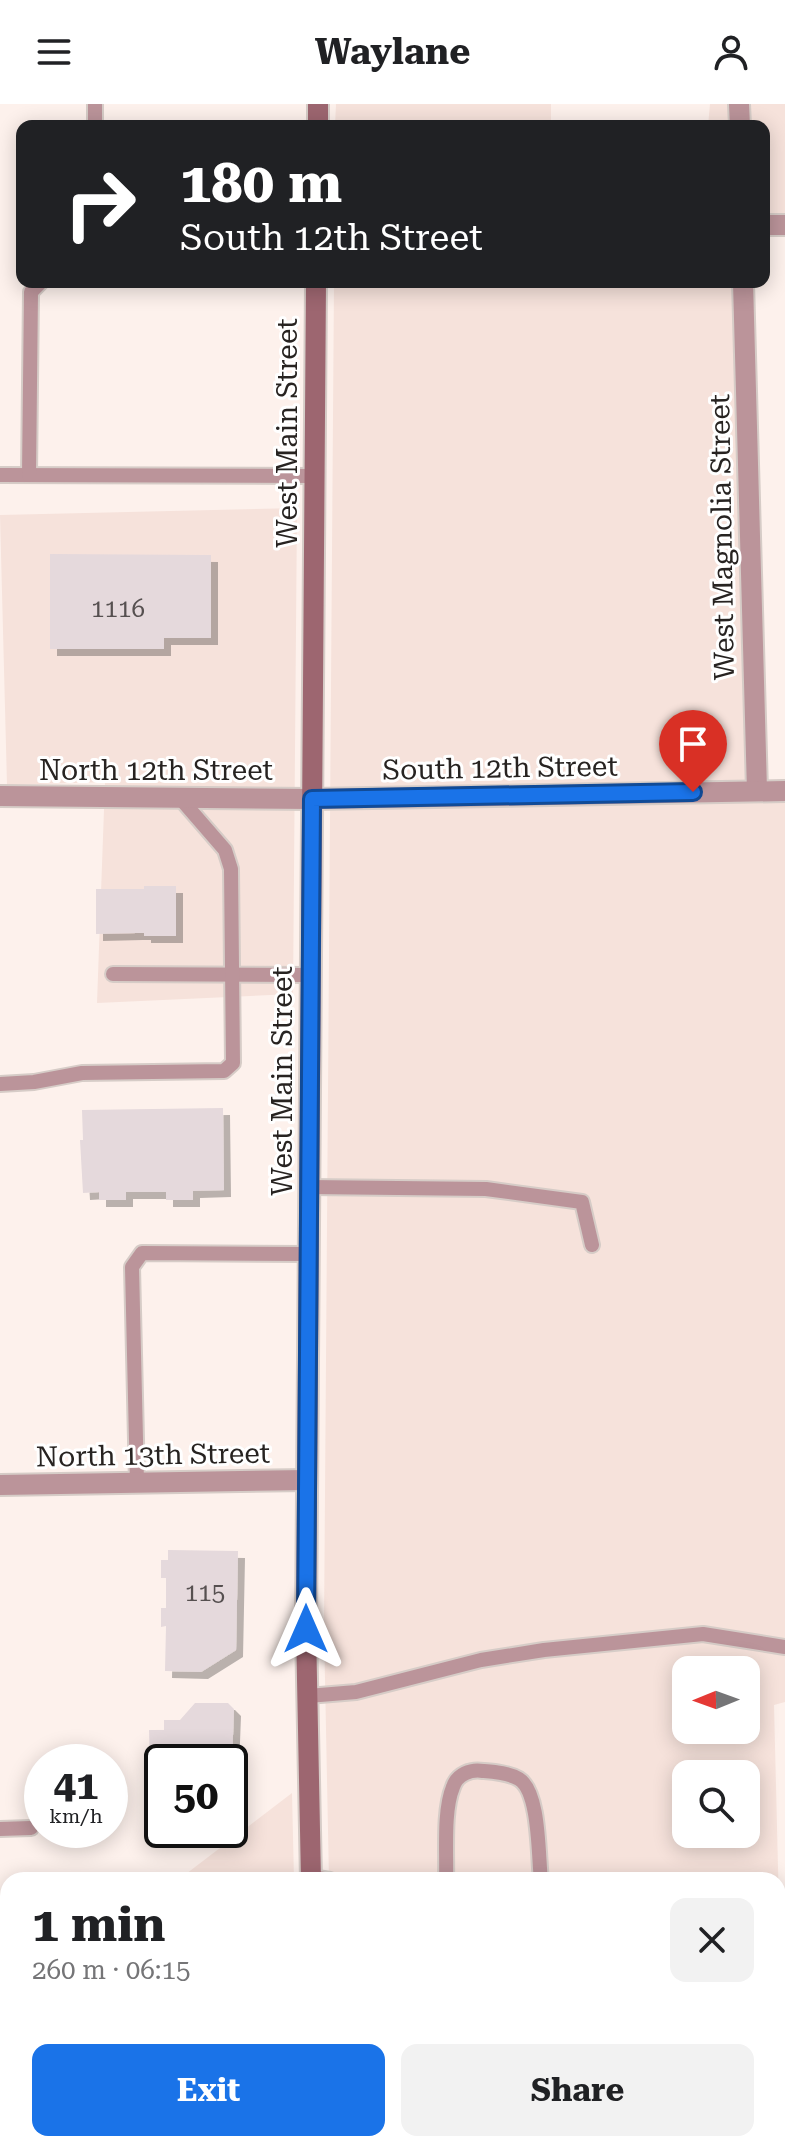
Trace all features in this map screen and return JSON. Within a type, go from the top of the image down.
[{"type":"main road","name":"West Main Street","points":[[316,288],[307,1480],[308,1696],[318,1872]]},
{"type":"street","name":"West Magnolia Street","points":[[743,288],[757,791]]},
{"type":"street","name":"South 12th Street","points":[[312,799],[785,791]]},
{"type":"street","name":"North 12th Street","points":[[0,796],[312,799]]},
{"type":"street","name":"North 13th Street","points":[[0,1485],[307,1480]]},
{"type":"lane","points":[[29,475],[31,292],[35,288]]},
{"type":"lane","points":[[0,475],[315,476]]},
{"type":"lane","points":[[0,1084],[34,1082],[82,1073],[224,1071],[233,1063],[231,869],[225,850],[180,798]]},
{"type":"lane","points":[[113,974],[311,975]]},
{"type":"lane","points":[[309,1187],[486,1189],[582,1202],[592,1245]]},
{"type":"lane","points":[[137,1483],[132,1267],[142,1253],[308,1254]]},
{"type":"lane","points":[[308,1696],[356,1692],[481,1660],[544,1650],[703,1634],[785,1647]]},
{"type":"lane","points":[[446,1872],[453,1786],[461,1775],[477,1770],[508,1774],[523,1781],[534,1800],[540,1872]]},
{"type":"lane","points":[[0,1829],[24,1828]]},
{"type":"shaded area","points":[[336,104],[551,104],[551,120],[335,120]]},
{"type":"shaded area","points":[[710,104],[785,104],[785,218],[770,219],[770,120],[709,120]]},
{"type":"shaded area","points":[[334,288],[745,288],[752,791],[785,792],[785,1702],[774,1705],[778,1872],[329,1872],[324,1629]]},
{"type":"shaded area","points":[[297,508],[293,994],[97,1003],[105,782],[7,785],[0,515]]},
{"type":"shaded area","points":[[292,1793],[294,1872],[188,1872],[220,1848],[248,1848],[248,1827]]},
{"type":"building","points":[[50,554],[211,555],[211,638],[164,638],[164,649],[50,649]]},
{"type":"building","points":[[144,886],[176,886],[176,936],[96,934],[96,889],[144,889]]},
{"type":"building","points":[[223,1108],[224,1190],[193,1191],[193,1200],[166,1200],[166,1192],[126,1192],[126,1200],[99,1200],[99,1192],[83,1193],[82,1110]]},
{"type":"building","points":[[168,1550],[238,1551],[236,1650],[201,1672],[165,1671],[166,1626],[161,1627],[161,1608],[166,1608],[166,1578],[161,1578],[161,1560],[168,1560]]},
{"type":"building","points":[[195,1703],[228,1703],[234,1709],[233,1744],[149,1744],[149,1730],[164,1730],[164,1720],[180,1720]]},
{"type":"route","points":[[306,1629],[312,799],[693,792]]}]
